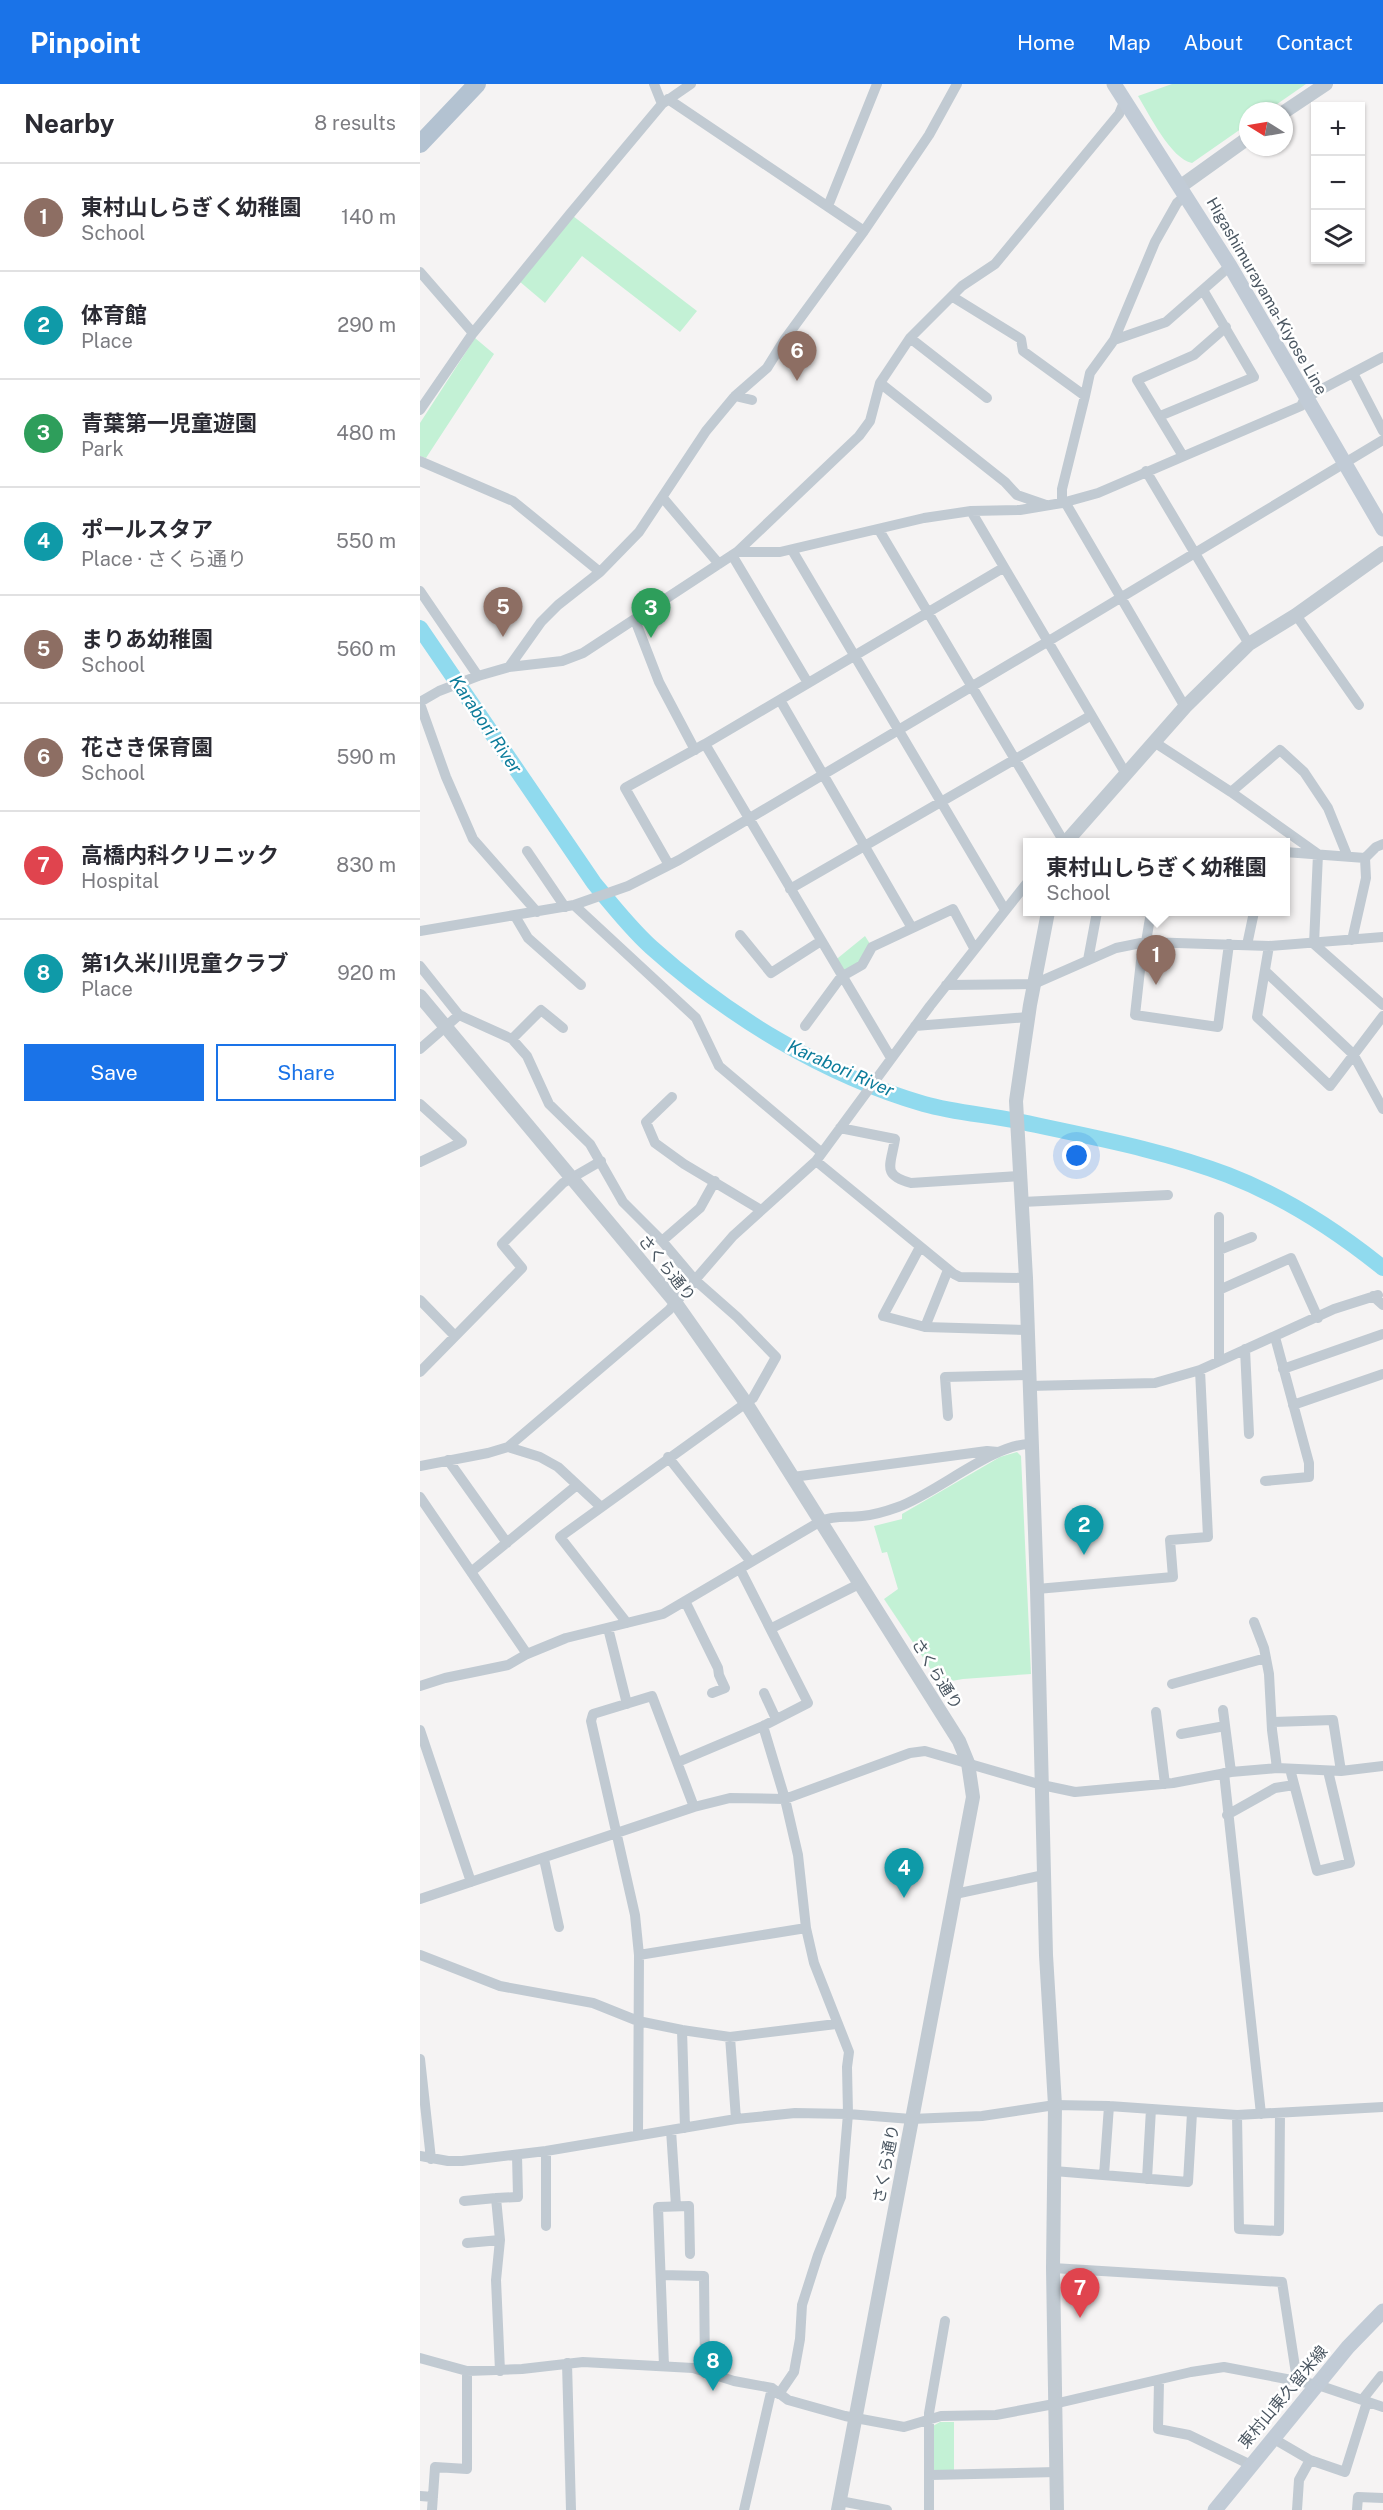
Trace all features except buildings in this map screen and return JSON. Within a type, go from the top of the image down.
[{"type":"main road","points":[[420,144],[477,84]]},
{"type":"main road","name":"Higashimurayama-Kiyose Line","points":[[1114,84],[1230,266],[1383,529]]},
{"type":"main road","name":"東村山東久留米線","points":[[1215,2510],[1348,2347],[1383,2311]]},
{"type":"street","points":[[654,84],[665,101],[864,231]]},
{"type":"street","points":[[420,410],[473,333],[665,101],[691,84]]},
{"type":"street","points":[[828,206],[877,84]]},
{"type":"street","points":[[509,667],[541,622],[558,604],[600,572],[639,532],[706,431],[735,396],[767,368],[929,135],[957,84]]},
{"type":"street","points":[[1293,106],[1326,84]]},
{"type":"street","points":[[537,912],[473,839],[446,777],[420,703],[439,691],[477,676],[509,667],[572,658],[635,620],[734,554],[859,436],[870,421],[880,383],[910,338],[962,286],[995,264],[1026,230],[1119,114],[1125,100]]},
{"type":"street","points":[[1185,707],[1064,503],[1062,489],[1090,373],[1114,340],[1155,242],[1183,190],[1239,145]]},
{"type":"street","points":[[1114,340],[1131,336],[1166,321],[1230,266]]},
{"type":"street","points":[[420,272],[473,333]]},
{"type":"street","points":[[1160,416],[1254,377],[1203,290]]},
{"type":"street","points":[[952,297],[1021,339],[1023,351],[1085,396]]},
{"type":"street","points":[[1183,456],[1137,380],[1194,355],[1226,327]]},
{"type":"street","points":[[910,338],[987,398]]},
{"type":"street","points":[[734,554],[792,550],[924,518],[970,511],[1020,510],[1064,503],[1098,493],[1300,406],[1305,398],[1383,357]]},
{"type":"street","points":[[1353,373],[1383,431]]},
{"type":"street","points":[[880,383],[1005,482],[1017,495],[1046,505]]},
{"type":"street","points":[[735,396],[752,400]]},
{"type":"street","points":[[420,931],[569,906],[628,886],[669,865],[972,687],[1383,440]]},
{"type":"street","points":[[420,461],[513,501],[600,572]]},
{"type":"street","points":[[1146,471],[1249,644]]},
{"type":"street","points":[[663,498],[719,564]]},
{"type":"street","points":[[970,511],[1126,774]]},
{"type":"street","points":[[879,530],[1062,838]]},
{"type":"street","points":[[792,550],[1005,910]]},
{"type":"street","points":[[1069,838],[1185,707],[1249,644],[1296,615],[1383,553]]},
{"type":"street","points":[[734,554],[808,683]]},
{"type":"street","points":[[669,865],[625,788],[700,747],[1003,568]]},
{"type":"street","points":[[420,591],[477,676]]},
{"type":"street","points":[[1296,615],[1359,705]]},
{"type":"street","points":[[635,620],[659,682],[748,818],[891,1058]]},
{"type":"street","points":[[780,700],[912,928]]},
{"type":"street","points":[[790,889],[1090,716]]},
{"type":"street","points":[[1154,742],[1231,792],[1318,854]]},
{"type":"street","points":[[1231,792],[1280,750],[1304,772],[1328,808],[1347,855]]},
{"type":"street","points":[[1352,940],[1366,878],[1365,858],[1376,847],[1383,844]]},
{"type":"street","points":[[527,851],[569,906],[696,1018],[719,1066],[920,1247],[960,1277],[1026,1278]]},
{"type":"street","points":[[1290,852],[1365,858]]},
{"type":"street","points":[[1314,944],[1318,854]]},
{"type":"street","points":[[420,1466],[488,1454],[508,1447],[675,1302],[733,1236],[819,1157],[974,948],[1023,888]]},
{"type":"street","points":[[805,1026],[842,977],[862,965],[872,947],[953,909],[974,948]]},
{"type":"street","points":[[515,916],[528,938],[580,985]]},
{"type":"street","points":[[1047,916],[1028,1017],[1016,1101],[1026,1278],[1044,1875],[1055,2105],[1053,2268],[1057,2510]]},
{"type":"street","points":[[1088,960],[1096,916]]},
{"type":"street","points":[[1150,916],[1144,943],[1135,1015],[1218,1027],[1229,944]]},
{"type":"street","points":[[1247,945],[1253,916]]},
{"type":"street","points":[[740,934],[771,973],[821,941]]},
{"type":"street","points":[[946,985],[1034,984],[1116,948],[1144,943],[1269,946],[1383,937]]},
{"type":"street","points":[[1314,944],[1383,1005]]},
{"type":"street","points":[[1269,946],[1257,1017],[1330,1086],[1383,1016]]},
{"type":"street","points":[[420,966],[459,1015],[512,1039],[527,1056],[549,1104],[590,1144],[623,1202],[662,1241],[695,1280],[737,1317],[776,1357],[753,1398],[560,1537],[627,1623]]},
{"type":"street","points":[[1265,971],[1353,1054],[1383,1108]]},
{"type":"street","name":"さくら通り","points":[[420,996],[675,1302],[746,1403],[861,1583],[959,1741],[968,1763],[973,1797],[839,2505]]},
{"type":"street","points":[[512,1039],[541,1010],[563,1028]]},
{"type":"street","points":[[420,1049],[459,1015]]},
{"type":"street","points":[[915,1026],[1028,1017]]},
{"type":"street","points":[[672,1097],[646,1122],[655,1143],[684,1164],[760,1210]]},
{"type":"street","points":[[420,1104],[462,1142],[420,1162]]},
{"type":"street","points":[[840,1128],[895,1139],[889,1170],[896,1179],[911,1183],[1020,1176]]},
{"type":"street","points":[[420,1372],[522,1268],[502,1244],[571,1177],[601,1161]]},
{"type":"street","points":[[662,1241],[700,1208],[715,1181]]},
{"type":"street","points":[[1022,1202],[1168,1195]]},
{"type":"street","points":[[1219,1217],[1219,1361]]},
{"type":"street","points":[[1219,1250],[1252,1237]]},
{"type":"street","points":[[920,1247],[884,1316],[925,1327],[1027,1330]]},
{"type":"street","points":[[1219,1290],[1291,1258],[1318,1318]]},
{"type":"street","points":[[925,1327],[948,1270]]},
{"type":"street","points":[[948,1416],[945,1377],[1155,1383],[1200,1370],[1354,1302],[1378,1299]]},
{"type":"street","points":[[420,1300],[454,1335]]},
{"type":"street","points":[[1283,1369],[1383,1334]]},
{"type":"street","points":[[1265,1481],[1310,1478],[1309,1463],[1275,1337]]},
{"type":"street","points":[[1245,1349],[1249,1434]]},
{"type":"street","points":[[1037,1589],[1173,1577],[1170,1540],[1208,1537],[1200,1370]]},
{"type":"street","points":[[1293,1405],[1383,1374]]},
{"type":"street","points":[[420,1686],[445,1677],[508,1665],[527,1654],[566,1638],[663,1614],[821,1521],[833,1516],[863,1516],[899,1507],[939,1488],[1010,1446],[1031,1444]]},
{"type":"street","points":[[508,1447],[549,1462],[600,1507]]},
{"type":"street","points":[[793,1478],[976,1452],[998,1452]]},
{"type":"street","points":[[668,1457],[751,1562]]},
{"type":"street","points":[[448,1460],[507,1543]]},
{"type":"street","points":[[471,1572],[577,1485]]},
{"type":"street","points":[[420,1497],[527,1654]]},
{"type":"street","points":[[678,1762],[763,1726],[808,1703],[772,1628],[740,1569]]},
{"type":"street","points":[[772,1628],[861,1583]]},
{"type":"street","points":[[685,1601],[718,1668],[725,1688],[712,1694]]},
{"type":"street","points":[[1254,1622],[1266,1658],[1277,1768]]},
{"type":"street","points":[[608,1628],[627,1704]]},
{"type":"street","points":[[1172,1684],[1266,1658]]},
{"type":"street","points":[[764,1693],[776,1719]]},
{"type":"street","points":[[638,2135],[639,1955],[635,1915],[591,1721],[594,1714],[652,1696],[694,1807]]},
{"type":"street","points":[[1223,1710],[1227,1815],[1261,2114]]},
{"type":"street","points":[[1156,1712],[1165,1784]]},
{"type":"street","points":[[1273,1722],[1333,1720],[1341,1771]]},
{"type":"street","points":[[744,2510],[775,2391],[794,2372],[800,2338],[802,2306],[818,2255],[841,2197],[848,2114],[849,2052],[836,2024],[814,1963],[806,1928],[798,1855],[785,1799],[763,1726]]},
{"type":"street","points":[[1180,1734],[1225,1726]]},
{"type":"street","points":[[420,1730],[471,1882]]},
{"type":"street","points":[[420,1899],[694,1807],[730,1798],[785,1799],[910,1753],[925,1751],[1042,1785],[1075,1792],[1165,1784],[1227,1772],[1277,1768],[1341,1771],[1383,1768]]},
{"type":"street","points":[[1290,1769],[1317,1871],[1350,1863],[1328,1770]]},
{"type":"street","points":[[1227,1815],[1275,1788],[1294,1785]]},
{"type":"street","points":[[544,1858],[560,1927]]},
{"type":"street","points":[[955,1894],[1044,1875]]},
{"type":"street","points":[[639,1955],[806,1928]]},
{"type":"street","points":[[420,1955],[500,1986],[593,2002],[638,2021],[682,2030],[730,2037],[836,2024]]},
{"type":"street","points":[[682,2030],[685,2128]]},
{"type":"street","points":[[730,2037],[736,2119]]},
{"type":"street","points":[[420,2059],[425,2157],[462,2162],[546,2151],[736,2119],[795,2113],[911,2119],[982,2116],[1055,2105],[1109,2106],[1237,2115],[1383,2107]]},
{"type":"street","points":[[1104,2175],[1109,2106]]},
{"type":"street","points":[[1147,2179],[1151,2109]]},
{"type":"street","points":[[1054,2171],[1188,2182],[1192,2112]]},
{"type":"street","points":[[1237,2115],[1239,2229],[1279,2231],[1281,2113]]},
{"type":"street","points":[[671,2130],[676,2206]]},
{"type":"street","points":[[546,2151],[546,2226]]},
{"type":"street","points":[[464,2201],[518,2197],[517,2155]]},
{"type":"street","points":[[496,2198],[500,2240],[496,2280],[500,2371]]},
{"type":"street","points":[[663,2366],[658,2207],[689,2206],[690,2254]]},
{"type":"street","points":[[467,2243],[500,2240]]},
{"type":"street","points":[[1053,2268],[1282,2282],[1297,2380]]},
{"type":"street","points":[[661,2276],[704,2276],[705,2373]]},
{"type":"street","points":[[929,2510],[929,2420],[945,2321]]},
{"type":"street","points":[[420,2358],[467,2371],[500,2371],[583,2362],[693,2368],[775,2391],[788,2400],[856,2418],[904,2427],[941,2416],[996,2415],[1159,2381],[1191,2372],[1224,2367],[1318,2385],[1383,2407]]},
{"type":"street","points":[[567,2363],[571,2510]]},
{"type":"street","points":[[432,2510],[435,2467],[467,2469],[467,2371]]},
{"type":"street","points":[[1274,2439],[1310,2460],[1345,2472],[1364,2401],[1381,2376]]},
{"type":"street","points":[[1159,2381],[1158,2430],[1189,2435],[1251,2464]]},
{"type":"street","points":[[1297,2510],[1299,2480],[1310,2460]]},
{"type":"street","points":[[930,2475],[1056,2472]]},
{"type":"street","points":[[420,2496],[433,2497]]},
{"type":"street","points":[[1357,2510],[1358,2497],[1383,2498]]},
{"type":"street","points":[[839,2505],[887,2510]]},
{"type":"green space","points":[[1172,84],[1306,84],[1280,102],[1239,102],[1239,130],[1192,163],[1184,160],[1169,145],[1138,96]]},
{"type":"green space","points":[[573,216],[697,311],[680,332],[582,256],[545,303],[519,281]]},
{"type":"green space","points":[[475,338],[494,354],[426,458],[420,456],[420,423]]},
{"type":"green space","points":[[865,936],[872,947],[862,965],[841,977],[833,962]]},
{"type":"green space","points":[[1017,1452],[1021,1456],[1031,1674],[940,1683],[884,1599],[898,1589],[887,1552],[882,1553],[874,1526],[902,1519],[902,1514],[1000,1457]]},
{"type":"green space","points":[[940,2422],[954,2422],[954,2471],[936,2472],[933,2469],[933,2426]]},
{"type":"waterway","name":"Karabori River","points":[[420,628],[594,883],[614,908],[651,947],[712,997],[745,1019],[814,1060],[887,1092],[924,1104],[1022,1122],[1126,1145],[1178,1158],[1228,1175],[1290,1204],[1347,1241],[1383,1268]]},
{"type":"place","name":"花さき保育園","points":[[797,381]]},
{"type":"place","name":"まりあ幼稚園","points":[[503,637]]},
{"type":"place","name":"青葉第一児童遊園","points":[[651,638]]},
{"type":"place","name":"東村山しらぎく幼稚園","points":[[1156,985]]},
{"type":"place","name":"体育館","points":[[1084,1555]]},
{"type":"place","name":"ポールスタア","points":[[904,1898]]},
{"type":"place","name":"高橋内科クリニック","points":[[1080,2318]]},
{"type":"place","name":"第1久米川児童クラブ","points":[[713,2391]]}]
